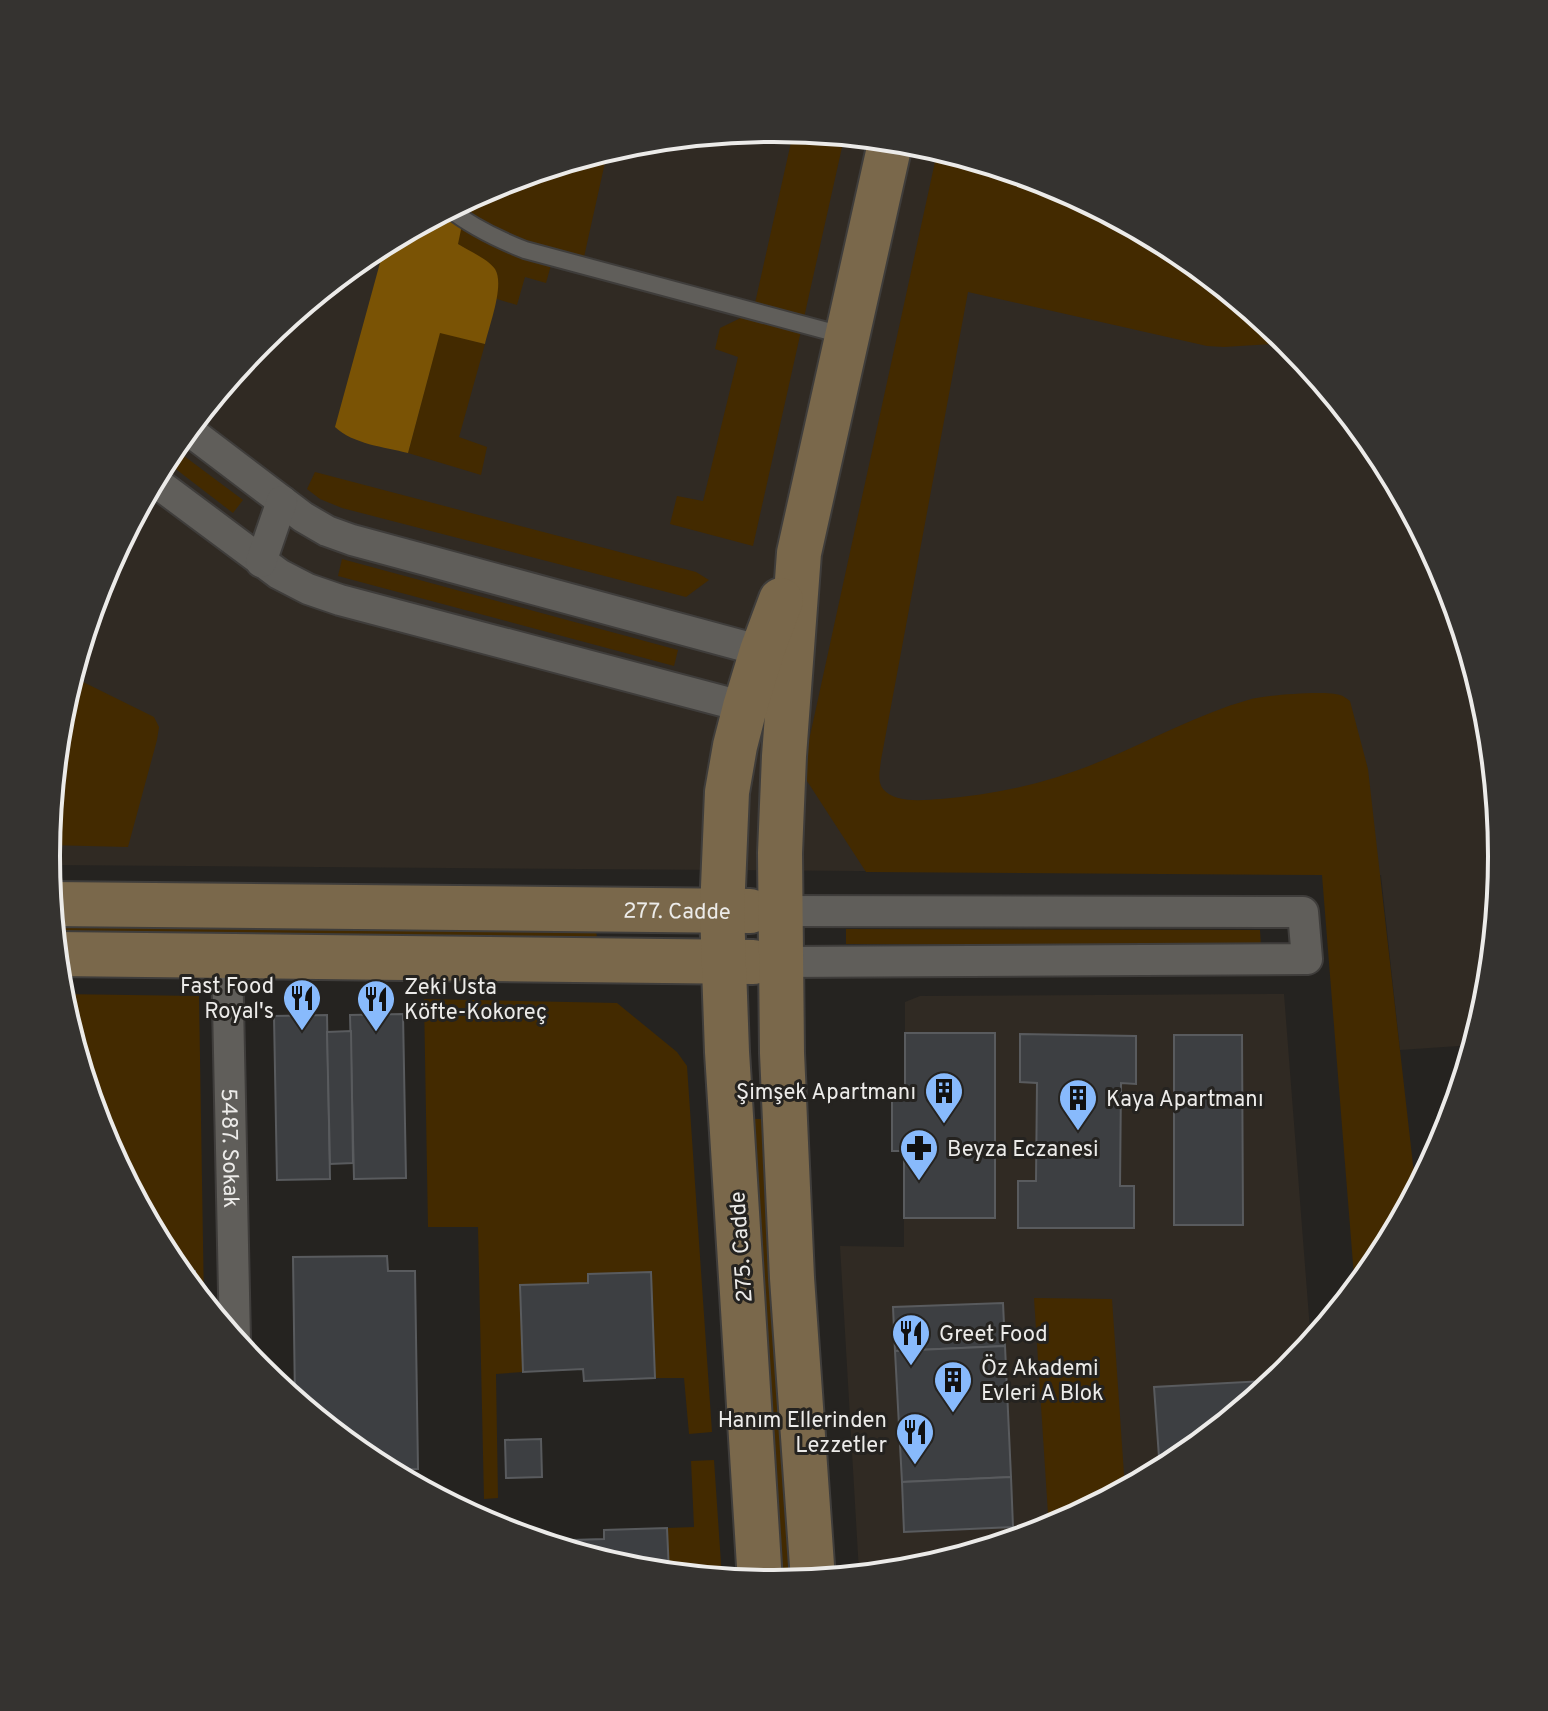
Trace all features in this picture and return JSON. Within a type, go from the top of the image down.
[{"type":"street","points":[[812,1568],[792,1278],[782,1053],[780,853],[784,756],[799,553],[888,151]]},
{"type":"street","points":[[197,436],[303,517],[327,531],[762,651]]},
{"type":"street","points":[[163,487],[261,562],[308,589],[745,707]]},
{"type":"street","points":[[261,562],[282,501]]},
{"type":"street","name":"275. Cadde","points":[[759,1569],[727,1052],[722,911],[727,792],[745,707],[762,651],[799,553]]},
{"type":"street","name":"277. Cadde","points":[[62,904],[722,911],[1303,912],[1307,959],[781,962]]},
{"type":"street","points":[[67,954],[781,962]]},
{"type":"street","name":"5487. Sokak","points":[[227,956],[235,1323]]},
{"type":"lane","points":[[457,215],[495,239],[525,250],[847,337]]},
{"type":"shaded area","points":[[774,142],[821,143],[913,155],[1004,179],[1090,215],[1131,237],[1209,289],[1279,351],[1311,385],[1368,459],[1414,540],[1434,582],[1464,671],[1482,762],[1488,856],[1482,949],[1462,1046],[1400,1050],[1381,875],[60,865],[60,856],[66,762],[74,716],[84,671],[114,582],[156,498],[180,459],[237,385],[269,351],[339,289],[377,262],[458,215],[501,196],[544,179],[635,155],[727,143]]},
{"type":"shaded area","points":[[791,142],[842,145],[753,546],[670,524],[677,496],[703,501],[738,357],[715,349],[720,328],[753,312]]},
{"type":"shaded area","points":[[935,160],[1004,179],[1090,215],[1171,262],[1245,319],[1272,344],[1207,346],[968,292],[879,775],[881,786],[888,794],[910,800],[1003,791],[1082,769],[1192,720],[1248,700],[1322,693],[1340,695],[1350,701],[1368,769],[1414,1171],[1392,1213],[1354,1272],[1322,875],[866,872],[807,781],[803,768]]},
{"type":"shaded area","points":[[605,162],[582,266],[553,258],[546,283],[525,277],[517,305],[497,299],[497,273],[492,266],[458,244],[451,219],[544,179]]},
{"type":"shaded area","points":[[457,215],[463,220],[458,244],[488,262],[498,276],[493,317],[485,344],[440,333],[408,453],[360,441],[335,427],[381,260]]},
{"type":"shaded area","points":[[440,332],[485,344],[459,437],[487,447],[481,475],[408,453]]},
{"type":"shaded area","points":[[183,455],[243,500],[233,513],[174,468]]},
{"type":"shaded area","points":[[315,472],[696,572],[709,580],[686,597],[342,508],[320,499],[307,489]]},
{"type":"shaded area","points":[[342,559],[678,650],[674,666],[338,576]]},
{"type":"shaded area","points":[[82,681],[154,717],[159,727],[128,847],[60,845],[66,762]]},
{"type":"shaded area","points":[[64,920],[596,926],[597,942],[65,935]]},
{"type":"shaded area","points":[[846,929],[1260,930],[1261,946],[846,944]]},
{"type":"shaded area","points":[[74,994],[199,996],[204,1284],[156,1212],[114,1129],[84,1040]]},
{"type":"shaded area","points":[[1284,994],[1310,1327],[1245,1392],[1209,1422],[1131,1474],[1090,1496],[1004,1532],[913,1556],[859,1564],[840,1246],[904,1247],[904,1151],[892,1151],[892,1099],[905,1098],[905,1002],[920,996]]},
{"type":"shaded area","points":[[424,999],[617,1003],[677,1052],[687,1066],[712,1432],[689,1434],[684,1378],[655,1378],[651,1272],[589,1274],[588,1283],[520,1286],[523,1372],[496,1374],[498,1498],[484,1499],[478,1227],[428,1227]]},
{"type":"shaded area","points":[[749,1119],[765,1119],[796,1569],[779,1570]]},
{"type":"shaded area","points":[[1034,1298],[1112,1299],[1124,1478],[1048,1515]]},
{"type":"shaded area","points":[[714,1460],[721,1567],[668,1561],[667,1528],[694,1527],[691,1461]]},
{"type":"building","points":[[403,1014],[406,1178],[354,1179],[350,1015]]},
{"type":"building","points":[[327,1015],[330,1179],[277,1180],[274,1016]]},
{"type":"building","points":[[351,1031],[353,1163],[330,1164],[327,1032]]},
{"type":"building","name":"Şimşek Apartmanı","points":[[905,1033],[995,1033],[995,1218],[904,1218],[904,1151],[892,1151],[892,1099],[905,1099]]},
{"type":"building","name":"Kaya Apartmanı","points":[[1020,1034],[1136,1036],[1136,1084],[1121,1083],[1120,1186],[1134,1186],[1134,1228],[1018,1228],[1018,1181],[1036,1181],[1037,1083],[1020,1082]]},
{"type":"building","points":[[1174,1035],[1242,1035],[1243,1225],[1174,1225]]},
{"type":"building","points":[[387,1256],[388,1271],[415,1271],[418,1469],[409,1469],[377,1449],[295,1384],[293,1257]]},
{"type":"building","points":[[651,1272],[655,1378],[584,1381],[583,1369],[523,1372],[520,1285],[588,1283],[588,1274]]},
{"type":"building","points":[[1003,1303],[1005,1346],[895,1351],[893,1307]]},
{"type":"building","name":"Öz Akademi Evleri A Blok","points":[[1005,1346],[1011,1477],[902,1482],[895,1351]]},
{"type":"building","points":[[1256,1381],[1209,1422],[1159,1457],[1154,1387]]},
{"type":"building","points":[[541,1439],[542,1477],[506,1478],[505,1440]]},
{"type":"building","points":[[1011,1477],[1013,1527],[904,1532],[902,1482]]},
{"type":"building","points":[[667,1528],[668,1561],[572,1540],[604,1539],[604,1530]]},
{"type":"place","name":"Fast Food Royal's","points":[[302,1032]]},
{"type":"place","name":"Zeki Usta Köfte-Kokoreç","points":[[376,1033]]},
{"type":"place","name":"Şimşek Apartmanı","points":[[944,1125]]},
{"type":"place","name":"Kaya Apartmanı","points":[[1078,1132]]},
{"type":"place","name":"Beyza Eczanesi","points":[[919,1182]]},
{"type":"place","name":"Greet Food","points":[[911,1367]]},
{"type":"place","name":"Öz Akademi Evleri A Blok","points":[[953,1414]]},
{"type":"place","name":"Hanım Ellerinden Lezzetler","points":[[915,1466]]}]
